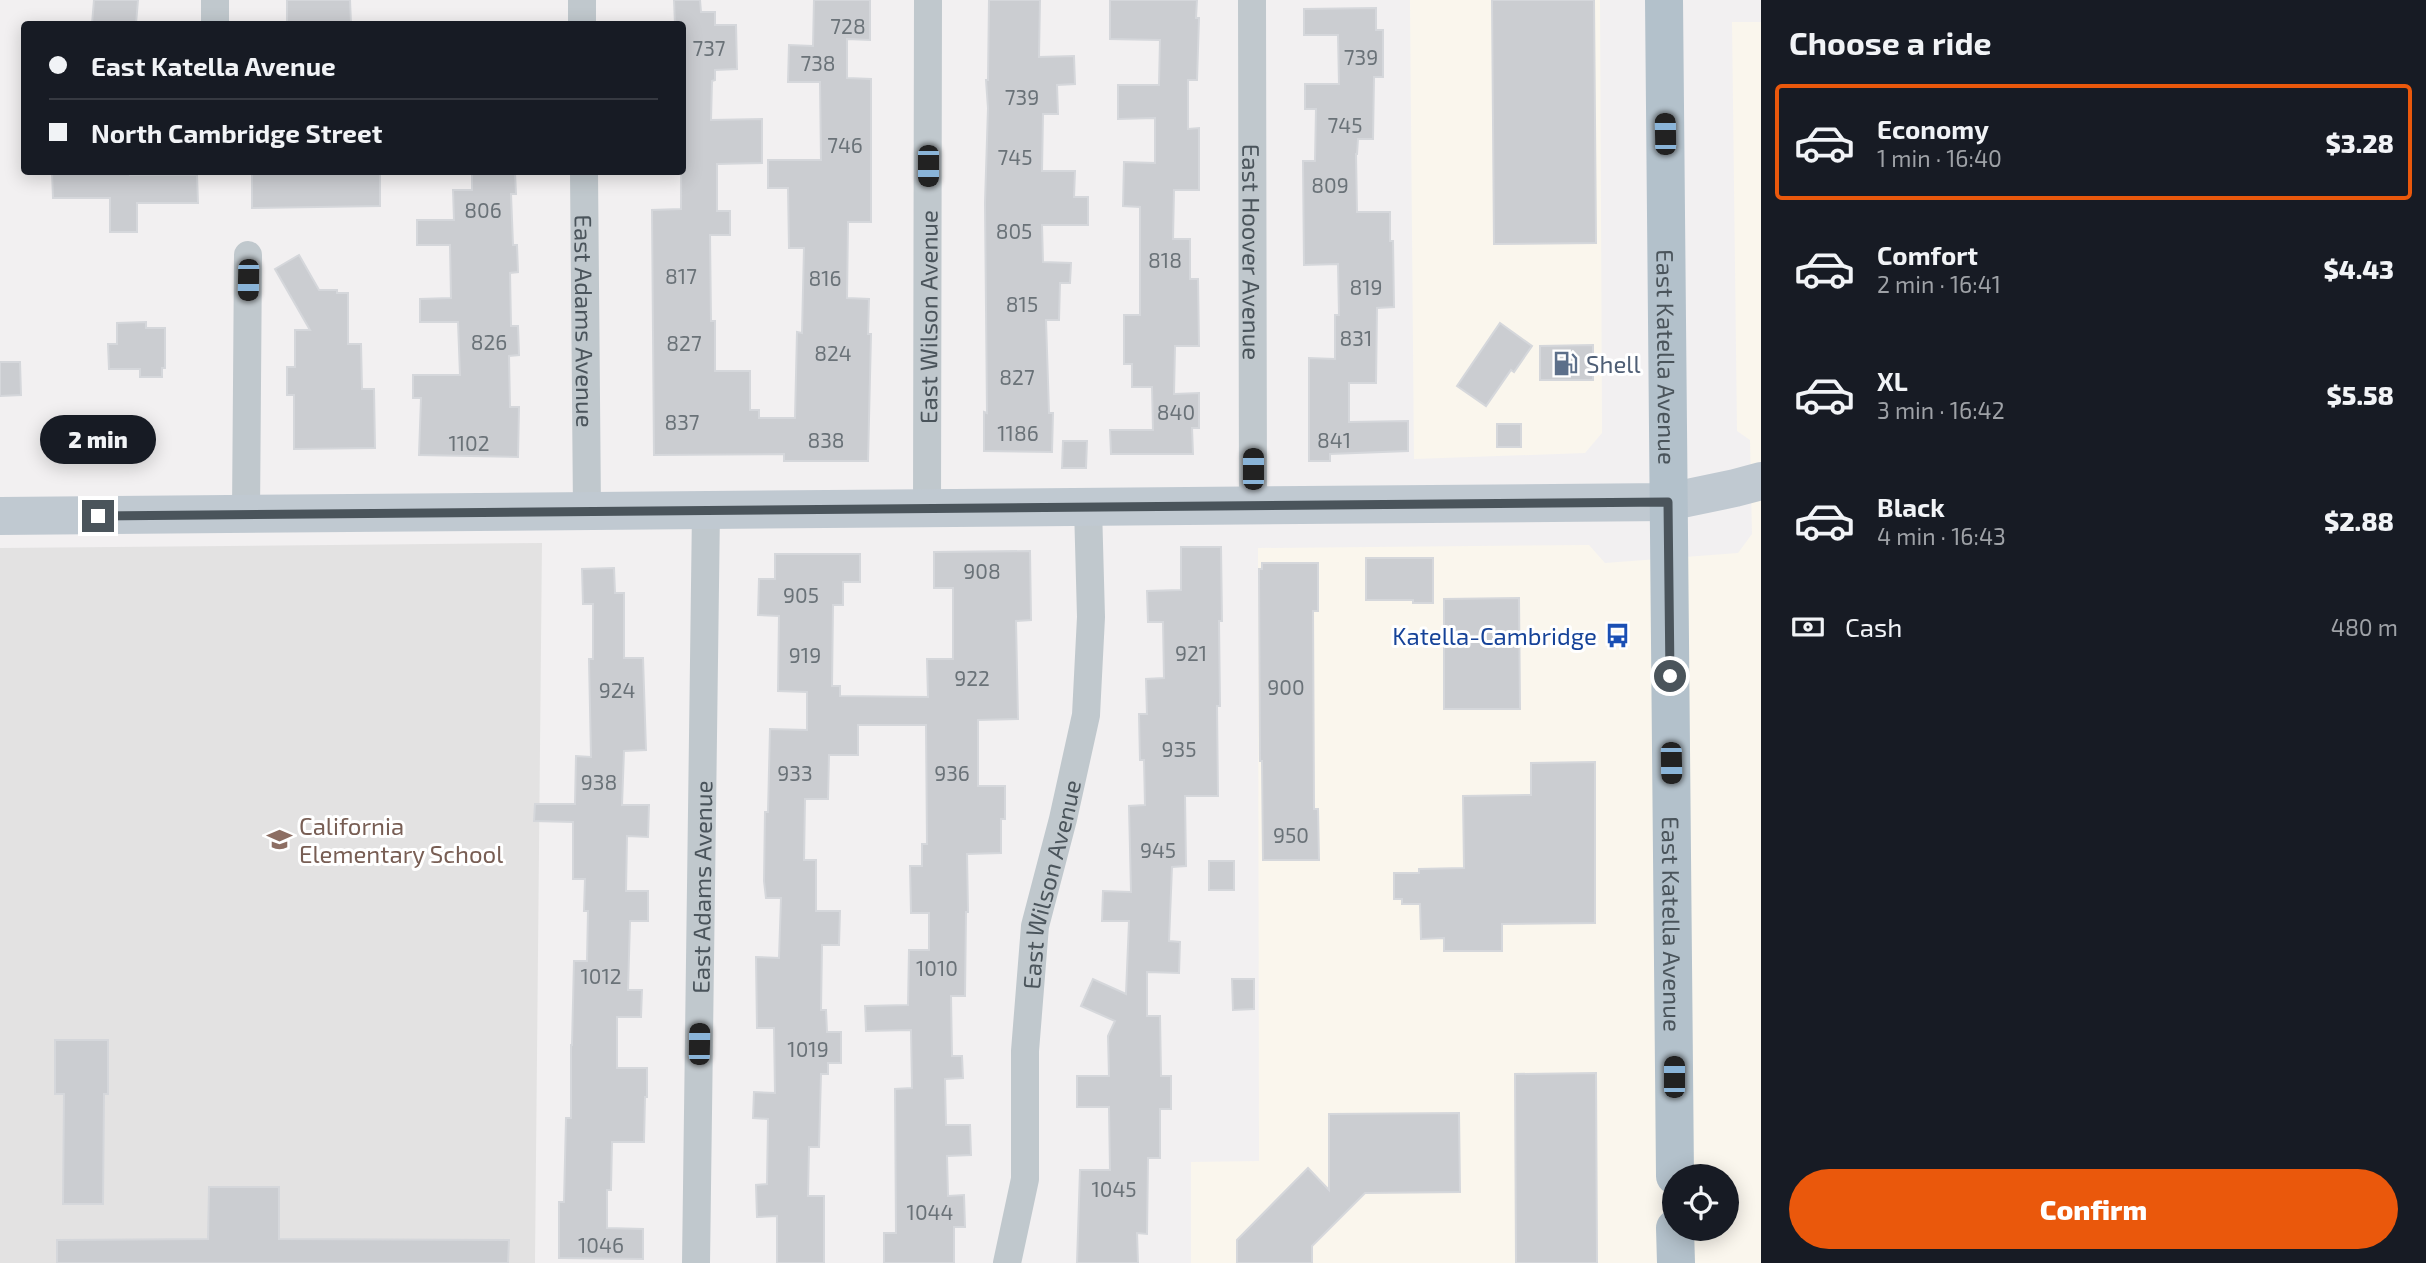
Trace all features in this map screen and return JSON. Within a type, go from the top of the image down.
[{"type":"main road","name":"East Katella Avenue","points":[[1664,0],[1675,1164]]},
{"type":"main road","points":[[1675,1241],[1676,1263]]},
{"type":"street","points":[[215,0],[215,21]]},
{"type":"street","points":[[582,0],[582,21]]},
{"type":"street","name":"East Wilson Avenue","points":[[927,508],[928,0]]},
{"type":"street","name":"East Hoover Avenue","points":[[1252,0],[1253,505]]},
{"type":"street","name":"East Adams Avenue","points":[[584,175],[587,511]]},
{"type":"street","points":[[246,514],[248,254]]},
{"type":"street","points":[[0,516],[1668,502],[1761,481]]},
{"type":"street","name":"East Wilson Avenue","points":[[1007,1263],[1025,1179],[1025,1051],[1035,926],[1063,820],[1086,715],[1091,617],[1088,507]]},
{"type":"street","name":"East Adams Avenue","points":[[696,1263],[706,510]]},
{"type":"shaded area","points":[[1410,0],[1600,0],[1602,433],[1585,453],[1414,459]]},
{"type":"shaded area","points":[[1732,22],[1761,22],[1761,1263],[1191,1263],[1191,1162],[1259,1161],[1258,548],[1589,545],[1605,563],[1738,553],[1752,534],[1750,440],[1737,431]]},
{"type":"shaded area","name":"California Elementary School","points":[[542,543],[535,1263],[0,1263],[0,548]]},
{"type":"building","points":[[94,0],[138,0],[136,21],[92,21]]},
{"type":"building","points":[[287,0],[350,0],[351,21],[287,21]]},
{"type":"building","points":[[674,0],[700,0],[701,12],[715,12],[715,25],[736,25],[737,69],[715,70],[715,80],[712,81],[711,120],[762,119],[762,163],[717,164],[717,211],[730,211],[730,235],[710,235],[711,321],[715,321],[715,371],[750,371],[750,410],[759,410],[759,418],[795,418],[797,332],[802,333],[804,248],[789,248],[788,188],[768,188],[768,160],[821,160],[820,82],[788,82],[789,45],[813,46],[814,0],[870,0],[870,40],[847,39],[847,78],[871,79],[871,222],[848,222],[847,298],[869,299],[868,334],[871,334],[868,461],[784,461],[784,454],[654,455],[652,210],[681,209],[681,175],[686,175],[686,21],[675,21]]},
{"type":"building","points":[[989,0],[1040,0],[1039,57],[1074,56],[1075,84],[1057,85],[1058,114],[1043,114],[1042,171],[1075,171],[1074,197],[1088,197],[1088,225],[1042,225],[1043,262],[1071,263],[1070,283],[1060,283],[1059,320],[1046,320],[1049,413],[1053,413],[1052,452],[984,451],[984,412],[987,413],[985,203]]},
{"type":"building","points":[[1110,0],[1197,0],[1197,80],[1188,80],[1188,129],[1199,128],[1199,190],[1174,190],[1173,239],[1190,239],[1190,279],[1198,279],[1199,346],[1175,346],[1174,394],[1199,393],[1199,428],[1192,428],[1193,454],[1111,454],[1110,430],[1153,430],[1152,387],[1132,387],[1132,364],[1124,364],[1124,315],[1140,315],[1140,207],[1123,206],[1124,162],[1155,163],[1155,118],[1118,119],[1118,85],[1159,85],[1160,40],[1110,39]]},
{"type":"building","points":[[1492,0],[1594,0],[1596,243],[1494,244]]},
{"type":"building","points":[[1376,8],[1376,30],[1383,30],[1383,77],[1374,77],[1373,139],[1358,139],[1357,212],[1390,212],[1394,307],[1377,308],[1376,383],[1349,383],[1349,422],[1408,421],[1408,451],[1330,454],[1330,461],[1309,461],[1309,358],[1335,359],[1335,315],[1339,315],[1338,264],[1304,265],[1303,161],[1315,161],[1316,109],[1305,109],[1305,84],[1339,84],[1338,35],[1304,35],[1304,9]]},
{"type":"building","points":[[52,175],[197,175],[198,203],[137,203],[137,232],[110,232],[110,198],[53,198]]},
{"type":"building","points":[[252,175],[380,175],[380,206],[252,208]]},
{"type":"building","points":[[472,175],[515,175],[516,194],[511,194],[513,245],[517,245],[518,272],[510,273],[511,326],[518,326],[519,355],[509,356],[510,407],[519,407],[518,457],[419,455],[421,398],[413,398],[413,375],[460,375],[458,322],[420,322],[420,299],[451,298],[450,245],[417,245],[417,220],[454,220],[453,190],[472,190]]},
{"type":"building","points":[[299,255],[319,290],[348,293],[348,344],[361,344],[362,389],[374,389],[375,448],[294,449],[294,395],[287,395],[287,367],[295,367],[295,330],[310,330],[275,269]]},
{"type":"building","points":[[146,322],[146,328],[165,328],[165,368],[162,368],[162,377],[140,377],[140,369],[109,369],[108,344],[117,344],[117,323]]},
{"type":"building","points":[[1500,323],[1532,346],[1486,406],[1457,386]]},
{"type":"building","name":"Shell","points":[[1593,345],[1593,380],[1540,380],[1540,346]]},
{"type":"building","points":[[0,362],[20,362],[21,395],[0,396]]},
{"type":"building","points":[[1497,424],[1521,424],[1521,447],[1497,447]]},
{"type":"building","points":[[1063,441],[1087,441],[1086,468],[1062,468]]},
{"type":"building","points":[[1181,547],[1221,547],[1218,796],[1185,796],[1186,866],[1172,867],[1169,941],[1180,942],[1179,973],[1147,972],[1147,1016],[1160,1016],[1161,1076],[1171,1076],[1171,1109],[1160,1109],[1160,1158],[1148,1158],[1147,1234],[1137,1233],[1138,1263],[1077,1263],[1080,1170],[1110,1170],[1109,1107],[1077,1107],[1077,1076],[1109,1076],[1108,1036],[1115,1021],[1081,1006],[1093,979],[1126,994],[1129,921],[1102,921],[1103,891],[1131,892],[1129,806],[1145,805],[1139,714],[1147,714],[1146,679],[1164,678],[1163,622],[1148,622],[1147,591],[1181,590]]},
{"type":"building","points":[[1030,551],[1031,620],[1016,621],[1018,719],[978,720],[978,786],[1005,786],[1005,819],[1001,819],[1001,853],[967,854],[965,996],[951,996],[952,1056],[962,1056],[963,1078],[945,1079],[946,1125],[970,1125],[971,1155],[947,1156],[948,1196],[964,1195],[965,1227],[954,1227],[954,1263],[884,1263],[884,1233],[896,1233],[895,1089],[912,1088],[911,1030],[866,1031],[865,1006],[908,1005],[909,950],[929,950],[929,913],[911,913],[910,866],[922,866],[922,844],[927,844],[926,725],[858,725],[858,755],[829,755],[828,799],[805,799],[804,860],[816,860],[816,911],[840,911],[839,945],[822,945],[821,1010],[826,1010],[827,1032],[841,1032],[841,1063],[828,1063],[828,1074],[821,1074],[819,1147],[809,1147],[808,1196],[824,1196],[824,1263],[777,1263],[777,1216],[757,1217],[756,1185],[767,1184],[768,1119],[753,1118],[754,1092],[775,1093],[774,1028],[757,1028],[756,957],[779,958],[781,898],[766,898],[764,881],[770,729],[807,730],[807,692],[778,691],[779,616],[758,615],[759,579],[775,579],[775,554],[860,554],[860,582],[843,582],[843,605],[833,605],[832,686],[840,686],[840,696],[928,697],[927,659],[953,659],[953,588],[934,588],[934,552]]},
{"type":"building","points":[[1366,558],[1433,558],[1433,603],[1413,603],[1413,600],[1366,600]]},
{"type":"building","points":[[1262,563],[1318,563],[1318,611],[1313,611],[1314,809],[1318,809],[1319,860],[1263,860],[1259,569],[1262,569]]},
{"type":"building","points":[[614,568],[615,593],[624,593],[624,658],[643,658],[646,750],[624,751],[622,805],[649,805],[648,837],[627,836],[626,891],[648,891],[648,921],[630,921],[628,990],[642,990],[641,1017],[617,1017],[617,1068],[647,1068],[647,1097],[644,1142],[612,1142],[611,1190],[607,1190],[607,1228],[643,1229],[643,1259],[559,1258],[559,1202],[564,1202],[566,1118],[571,1118],[574,961],[587,961],[588,911],[584,911],[585,879],[573,879],[573,822],[534,821],[535,804],[575,804],[576,756],[591,757],[589,659],[593,659],[593,604],[583,604],[582,569]]},
{"type":"building","points":[[1519,598],[1520,709],[1444,709],[1444,599]]},
{"type":"building","points":[[1595,762],[1595,923],[1502,924],[1502,951],[1444,951],[1444,938],[1421,939],[1420,904],[1402,904],[1402,899],[1394,899],[1394,873],[1419,873],[1419,869],[1464,868],[1463,796],[1531,795],[1531,763]]},
{"type":"building","points":[[1209,861],[1234,861],[1234,890],[1209,890]]},
{"type":"building","points":[[1232,979],[1254,979],[1254,1009],[1233,1010]]},
{"type":"building","points":[[55,1040],[108,1040],[108,1094],[104,1094],[103,1204],[63,1204],[64,1094],[55,1094]]},
{"type":"building","points":[[1596,1073],[1597,1263],[1516,1263],[1515,1074]]},
{"type":"building","points":[[1459,1113],[1460,1192],[1365,1193],[1312,1246],[1312,1263],[1237,1263],[1237,1240],[1308,1168],[1329,1190],[1329,1114]]},
{"type":"building","points":[[209,1187],[279,1187],[279,1239],[509,1240],[508,1263],[57,1263],[57,1240],[208,1239]]},
{"type":"place","name":"Shell","points":[[1566,363]]},
{"type":"place","name":"Katella-Cambridge","points":[[1617,635]]},
{"type":"place","name":"California Elementary School","points":[[279,839]]},
{"type":"route","points":[[98,516],[1668,502],[1670,676]]}]
